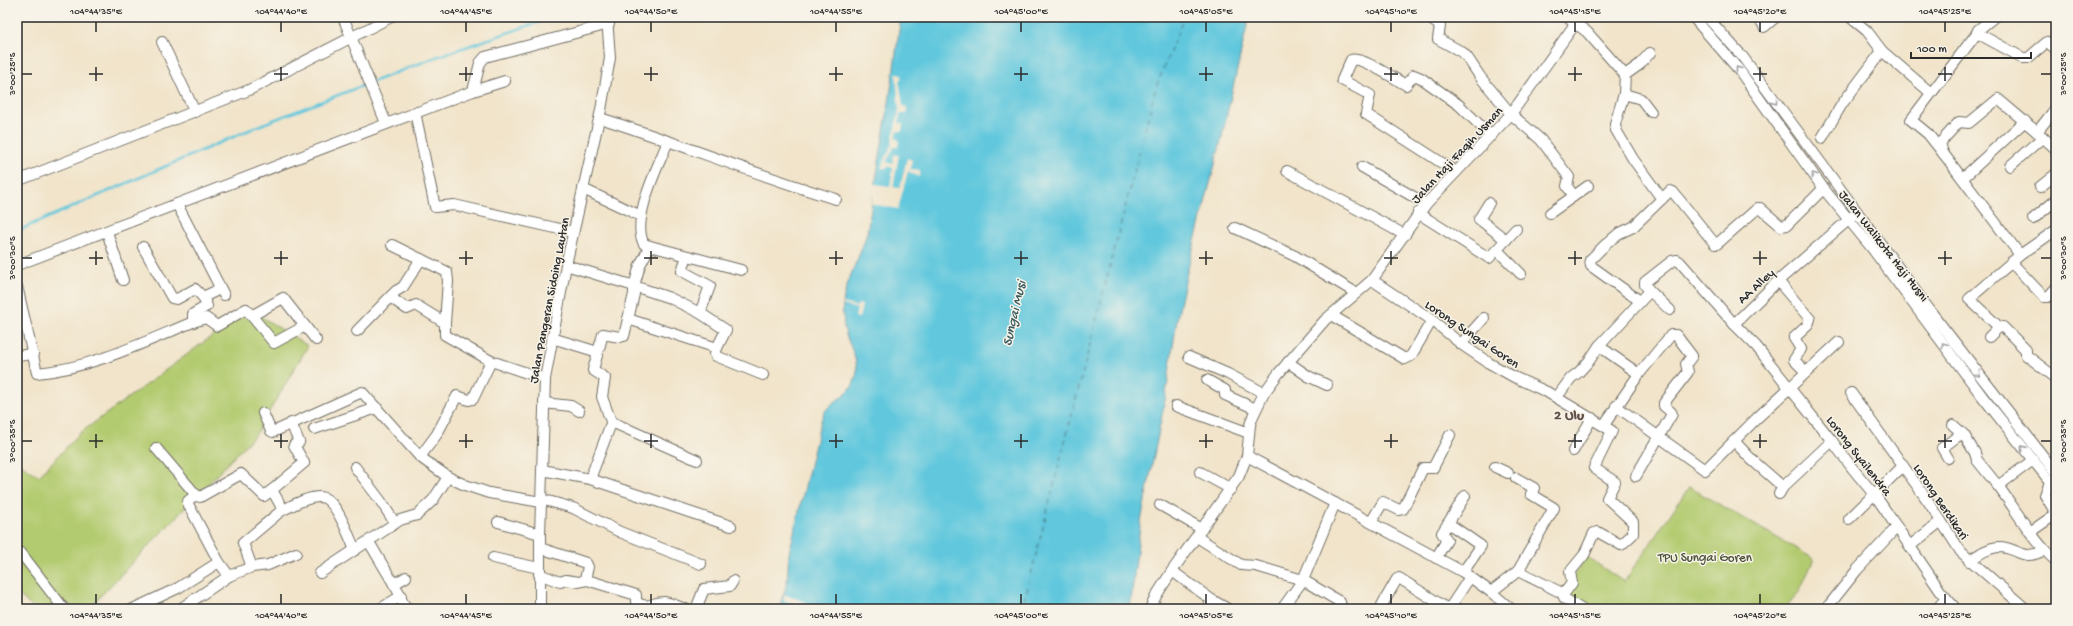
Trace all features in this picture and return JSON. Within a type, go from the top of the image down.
[{"type":"street","points":[[343,17],[378,100],[386,123]]},
{"type":"street","points":[[17,181],[195,112],[255,87],[391,17]]},
{"type":"street","points":[[1428,17],[1440,26],[1438,39],[1462,52],[1481,78],[1511,114],[1542,140],[1569,177],[1566,186],[1573,195]]},
{"type":"street","name":"Jalan Walikota Haji Husni","points":[[1693,17],[1739,70],[1824,188],[1877,238],[1973,367],[2054,482]]},
{"type":"street","name":"Jalan Walikota Haji Husni","points":[[1707,17],[1742,56],[1973,385],[2033,460],[2054,482]]},
{"type":"street","points":[[1757,17],[1764,26],[1776,17]]},
{"type":"street","points":[[1850,17],[1868,31],[1882,51],[1931,93]]},
{"type":"street","points":[[1994,17],[1978,30],[1911,120],[1928,134],[1944,152],[2020,255]]},
{"type":"street","points":[[1574,19],[1626,75]]},
{"type":"street","name":"Jalan Haji Faqih Usman","points":[[1150,609],[1172,571],[1239,476],[1247,456],[1249,433],[1256,409],[1264,393],[1288,362],[1328,318],[1372,280],[1416,216],[1426,204],[1511,114],[1574,19]]},
{"type":"street","points":[[473,91],[480,63],[485,57],[608,21]]},
{"type":"street","name":"Jalan Pangeran Sidoing Lautan","points":[[540,609],[539,571],[545,379],[566,265],[600,118],[610,58],[608,21]]},
{"type":"street","points":[[1977,33],[2023,58],[2028,58],[2047,42],[2056,49]]},
{"type":"street","points":[[162,42],[195,112]]},
{"type":"street","points":[[1822,138],[1842,104],[1882,51]]},
{"type":"street","points":[[1650,54],[1626,75],[1624,94],[1616,124],[1616,130],[1632,159],[1662,199]]},
{"type":"street","points":[[1456,172],[1366,114],[1370,95],[1342,80],[1351,60],[1354,59],[1363,62],[1406,85],[1414,75],[1421,78],[1459,105],[1491,136]]},
{"type":"street","points":[[17,265],[107,232],[415,112],[504,81]]},
{"type":"street","points":[[1624,94],[1641,99],[1651,112]]},
{"type":"street","points":[[1944,152],[1940,143],[1960,122],[1969,123],[1998,99],[2056,149]]},
{"type":"street","points":[[2010,166],[2040,135],[2056,108]]},
{"type":"street","points":[[415,112],[435,207],[454,205],[573,232]]},
{"type":"street","points":[[600,118],[771,179],[836,199]]},
{"type":"street","points":[[1962,178],[2025,121]]},
{"type":"street","points":[[668,141],[641,216],[642,240],[644,244],[741,270]]},
{"type":"street","points":[[1362,167],[1426,204]]},
{"type":"street","points":[[1287,171],[1405,234]]},
{"type":"street","points":[[2040,187],[2056,174]]},
{"type":"street","points":[[1550,213],[1573,195],[1588,186]]},
{"type":"street","points":[[1640,301],[1591,266],[1590,263],[1609,241],[1633,226],[1672,191],[1717,244],[1758,208],[1781,226],[1787,225],[1824,188]]},
{"type":"street","points":[[584,189],[641,216]]},
{"type":"street","points":[[2032,219],[2056,200]]},
{"type":"street","points":[[1488,203],[1479,219],[1506,240]]},
{"type":"street","points":[[177,204],[222,292],[203,297]]},
{"type":"street","points":[[1416,216],[1488,258],[1516,229]]},
{"type":"street","name":"AA Alley","points":[[1650,291],[1645,285],[1645,282],[1672,261],[1677,260],[1734,324],[1778,281],[1853,216]]},
{"type":"street","points":[[1235,228],[1295,256],[1356,293]]},
{"type":"street","points":[[2056,230],[2011,262],[1969,299],[1999,327],[2003,327],[2027,350],[2026,355],[2056,378]]},
{"type":"street","points":[[107,232],[123,280]]},
{"type":"street","points":[[392,245],[447,273],[445,335],[492,361],[545,379]]},
{"type":"street","points":[[590,479],[612,424],[602,398],[605,378],[593,370],[603,334],[623,337],[640,265],[650,246]]},
{"type":"street","points":[[143,247],[172,298],[177,298],[195,289],[203,297],[207,306],[193,314],[193,322]]},
{"type":"street","points":[[1497,250],[1521,274]]},
{"type":"street","points":[[687,256],[682,271],[710,286],[700,313]]},
{"type":"street","points":[[357,331],[396,291],[403,287],[421,259]]},
{"type":"street","points":[[2011,262],[2044,297],[2048,297],[2056,288]]},
{"type":"street","points":[[566,265],[670,298],[700,313],[726,330],[717,348],[715,354],[716,356],[763,375]]},
{"type":"street","name":"Lorong Sungai Goren","points":[[1372,280],[1432,320],[1461,344],[1514,377],[1557,398],[1604,425]]},
{"type":"street","points":[[1778,281],[1810,319],[1808,325],[1794,338],[1801,349],[1794,360],[1806,372]]},
{"type":"street","points":[[17,286],[36,373],[53,371],[110,356],[206,318],[217,326],[246,309],[254,316],[274,343],[305,326]]},
{"type":"street","points":[[1557,398],[1571,378],[1580,371],[1599,346],[1650,291],[1670,310]]},
{"type":"street","points":[[390,297],[407,309],[415,305],[445,323]]},
{"type":"street","points":[[254,316],[281,298],[316,340]]},
{"type":"street","points":[[1328,318],[1405,359],[1411,356],[1432,320]]},
{"type":"street","points":[[1461,344],[1484,318]]},
{"type":"street","points":[[628,319],[717,348]]},
{"type":"street","name":"Lorong Syailendra","points":[[1734,324],[1790,387],[1874,494],[1946,598],[1956,609]]},
{"type":"street","points":[[1989,337],[1999,327]]},
{"type":"street","points":[[1564,594],[1572,583],[1570,572],[1584,555],[1594,533],[1598,532],[1622,545],[1633,534],[1633,522],[1607,498],[1615,482],[1594,468],[1612,432],[1604,425],[1639,374],[1672,334],[1676,335],[1692,356],[1686,364],[1688,372],[1663,404],[1672,414],[1657,436],[1636,476]]},
{"type":"street","points":[[552,338],[598,352]]},
{"type":"street","points":[[1616,406],[1704,470],[1839,342]]},
{"type":"street","points":[[1599,346],[1639,374]]},
{"type":"street","points":[[17,356],[32,354]]},
{"type":"street","points":[[1189,357],[1228,374],[1264,393]]},
{"type":"street","points":[[420,457],[437,434],[455,400],[460,396],[469,400],[473,399],[492,361]]},
{"type":"street","points":[[1288,362],[1308,376],[1327,385]]},
{"type":"street","points":[[1207,380],[1225,390],[1225,395],[1256,409]]},
{"type":"street","points":[[263,413],[272,432],[360,392],[363,393],[420,457],[448,477],[465,485],[489,493],[541,500],[573,508],[620,532],[701,564]]},
{"type":"street","name":"Lorong Berdikari","points":[[1851,394],[1903,466],[1961,552],[1969,561],[2026,609]]},
{"type":"street","points":[[544,407],[571,406],[579,411]]},
{"type":"street","points":[[1176,406],[1249,433]]},
{"type":"street","points":[[314,429],[379,410]]},
{"type":"street","points":[[1573,451],[1592,418]]},
{"type":"street","points":[[156,448],[196,495],[200,497],[241,474],[264,496],[304,463],[294,445],[299,442],[291,423]]},
{"type":"street","points":[[612,424],[618,424],[697,460]]},
{"type":"street","points":[[1953,425],[1962,433],[1975,453],[1977,460],[2016,509],[2030,532],[2044,550],[2056,562]]},
{"type":"street","points":[[1948,458],[1942,448],[1962,433]]},
{"type":"street","points":[[1372,522],[1381,502],[1384,501],[1399,510],[1404,508],[1423,468],[1433,468],[1450,435]]},
{"type":"street","points":[[1734,441],[1781,490],[1832,441]]},
{"type":"street","points":[[1247,456],[1372,522],[1466,575],[1491,592],[1511,609]]},
{"type":"street","points":[[1998,486],[2033,460]]},
{"type":"street","points":[[1849,519],[1903,466]]},
{"type":"street","points":[[355,467],[395,523]]},
{"type":"street","points":[[1491,592],[1518,571],[1554,508],[1532,494],[1534,488],[1495,467]]},
{"type":"street","points":[[542,470],[590,479],[731,526]]},
{"type":"street","points":[[1200,472],[1231,489]]},
{"type":"street","points":[[320,573],[369,542],[395,523],[411,517],[431,503],[448,477]]},
{"type":"street","points":[[2030,532],[2056,514],[2044,495],[2054,482]]},
{"type":"street","points":[[272,490],[281,510]]},
{"type":"street","points":[[196,495],[188,501],[188,504],[219,562],[229,576]]},
{"type":"street","points":[[1436,558],[1447,540],[1442,534],[1465,496]]},
{"type":"street","points":[[252,567],[242,544],[268,524],[281,510],[315,498],[324,498],[332,504],[355,550]]},
{"type":"street","points":[[1282,609],[1302,580],[1335,503]]},
{"type":"street","points":[[1160,505],[1200,533],[1241,565],[1256,566],[1302,580],[1340,602],[1341,607],[1344,609]]},
{"type":"street","points":[[1910,546],[1940,521]]},
{"type":"street","points":[[498,522],[540,534]]},
{"type":"street","points":[[1382,609],[1382,605],[1399,578],[1449,608],[1457,596],[1481,546],[1448,523]]},
{"type":"street","points":[[1826,609],[1852,576],[1897,528]]},
{"type":"street","points":[[369,542],[407,609]]},
{"type":"street","points":[[1969,561],[1985,551],[1998,547],[2026,556],[2044,550]]},
{"type":"street","points":[[540,548],[586,563],[588,567],[587,580]]},
{"type":"street","points":[[21,553],[64,609]]},
{"type":"street","points":[[178,588],[183,607],[229,576],[252,567],[268,565],[296,553]]},
{"type":"street","points":[[493,558],[539,571],[560,582],[566,580],[579,582],[587,580],[633,594],[637,597],[636,602],[643,606],[651,606],[662,602],[686,609]]},
{"type":"street","points":[[133,609],[178,588],[219,562]]},
{"type":"street","points":[[1172,571],[1210,605],[1228,609]]},
{"type":"street","points":[[1518,571],[1564,594],[1565,599],[1581,609]]},
{"type":"street","points":[[394,584],[406,577]]},
{"type":"street","points":[[696,609],[704,588],[730,586],[733,581]]},
{"type":"street","points":[[380,609],[400,598]]},
{"type":"street","points":[[1937,609],[1946,598]]},
{"type":"green space","points":[[249,309],[308,346],[256,434],[88,609],[34,609],[17,593],[17,462],[39,476],[80,433]]},
{"type":"green space","name":"TPU Sungai Goren","points":[[1689,487],[1814,559],[1799,592],[1784,609],[1594,609],[1562,590],[1587,557],[1624,582]]},
{"type":"water","name":"Sungai Musi","points":[[901,17],[1249,17],[1220,145],[1187,272],[1177,319],[1165,400],[1140,526],[1130,609],[779,609],[787,583],[789,553],[819,428],[825,412],[850,389],[857,373],[857,367],[844,327],[843,305],[849,279],[867,233],[890,96]]},
{"type":"pier","points":[[896,74],[902,75],[901,80],[899,80],[903,106],[907,107],[906,114],[900,114],[899,123],[903,124],[902,131],[897,131],[895,138],[899,140],[898,147],[894,147],[886,162],[893,164],[894,155],[899,155],[893,187],[900,188],[907,158],[912,160],[910,169],[920,170],[919,177],[908,171],[898,209],[872,204],[874,184],[890,186],[893,168],[887,166],[886,168],[881,168],[891,146],[899,110]]},
{"type":"pier","points":[[843,303],[857,307],[858,304],[862,305],[859,318],[855,317],[857,309],[843,305]]},
{"type":"pier","points":[[785,595],[806,602],[805,607],[783,600]]},
{"type":"waterway","points":[[372,82],[439,56],[554,17]]},
{"type":"waterway","points":[[17,231],[263,124],[367,84]]},
{"type":"ferry route","points":[[1022,609],[1156,87],[1184,17]]},
{"type":"district","name":"2 Ulu","points":[[1569,414]]}]
